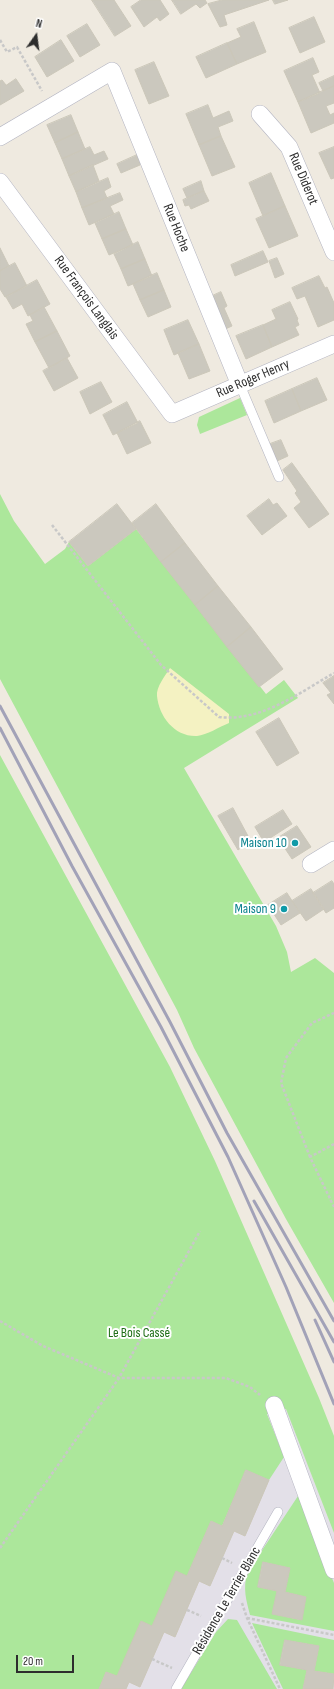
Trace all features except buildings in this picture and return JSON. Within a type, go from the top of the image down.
[{"type":"street","name":"Rue Hoche","points":[[51,106],[112,71],[240,385]]},
{"type":"street","points":[[0,137],[51,106]]},
{"type":"street","name":"Rue Diderot","points":[[260,114],[289,147],[334,252]]},
{"type":"street","name":"Rue François Langlais","points":[[0,182],[172,414]]},
{"type":"street","name":"Rue Roger Henry","points":[[172,414],[334,344]]},
{"type":"street","points":[[311,864],[334,850]]},
{"type":"street","points":[[274,1405],[334,1570]]},
{"type":"lane","points":[[240,385],[279,477]]},
{"type":"lane","name":"Résidence Le Terrier Blanc","points":[[176,1689],[278,1512]]},
{"type":"path","points":[[0,40],[7,52],[16,47],[51,106]]},
{"type":"path","points":[[52,525],[161,665],[219,717],[228,718],[249,716],[269,710],[334,672]]},
{"type":"path","points":[[334,1013],[312,1023],[286,1058],[282,1076],[282,1083],[310,1157],[334,1207]]},
{"type":"path","points":[[310,1157],[334,1144]]},
{"type":"path","points":[[0,1548],[119,1378],[200,1231]]},
{"type":"path","points":[[0,1321],[43,1346],[119,1378],[226,1378],[250,1387],[274,1405]]},
{"type":"path","points":[[236,1585],[247,1618],[280,1689]]},
{"type":"path","points":[[247,1618],[334,1635]]},
{"type":"path","points":[[152,1659],[185,1674]]},
{"type":"shaded area","points":[[286,1408],[334,1533],[334,1689],[72,1689],[251,1418]]},
{"type":"green space","points":[[240,398],[247,415],[200,434],[197,425],[199,417]]},
{"type":"green space","points":[[0,494],[14,521],[45,564],[65,549],[69,542],[88,566],[136,529],[266,694],[284,680],[298,698],[184,768],[276,926],[287,952],[291,972],[315,958],[334,973],[334,1303],[286,1219],[194,1048],[177,1010],[0,679]]},
{"type":"green space","name":"Le Bois Cassé","points":[[0,755],[170,1067],[215,1161],[319,1398],[334,1436],[334,1533],[286,1409],[267,1414],[284,1457],[269,1480],[246,1470],[222,1526],[211,1521],[187,1576],[117,1676],[106,1672],[99,1689],[0,1689]]},
{"type":"green space","points":[[298,1496],[334,1583],[334,1631],[250,1615],[245,1590],[247,1573]],"holes":[[[263,1562],[290,1568],[285,1592],[306,1597],[301,1620],[273,1614],[277,1591],[258,1587]]]},
{"type":"green space","points":[[228,1619],[237,1620],[277,1689],[181,1689],[216,1632]]},
{"type":"green space","points":[[252,1623],[334,1640],[334,1674],[314,1671],[319,1646],[285,1640],[280,1665],[307,1670],[303,1689],[283,1689]]},
{"type":"sand","points":[[170,668],[229,714],[229,723],[209,733],[197,736],[182,733],[175,729],[161,711],[157,696],[159,685]]},
{"type":"railway","points":[[0,706],[170,1022],[227,1133],[334,1321]]},
{"type":"railway","points":[[0,728],[72,866],[161,1027],[228,1157],[286,1287],[334,1404]]},
{"type":"railway","points":[[254,1201],[334,1342]]},
{"type":"railway","points":[[315,1320],[334,1362]]},
{"type":"place","name":"Maison 10","points":[[295,843]]},
{"type":"place","name":"Maison 9","points":[[284,909]]}]
